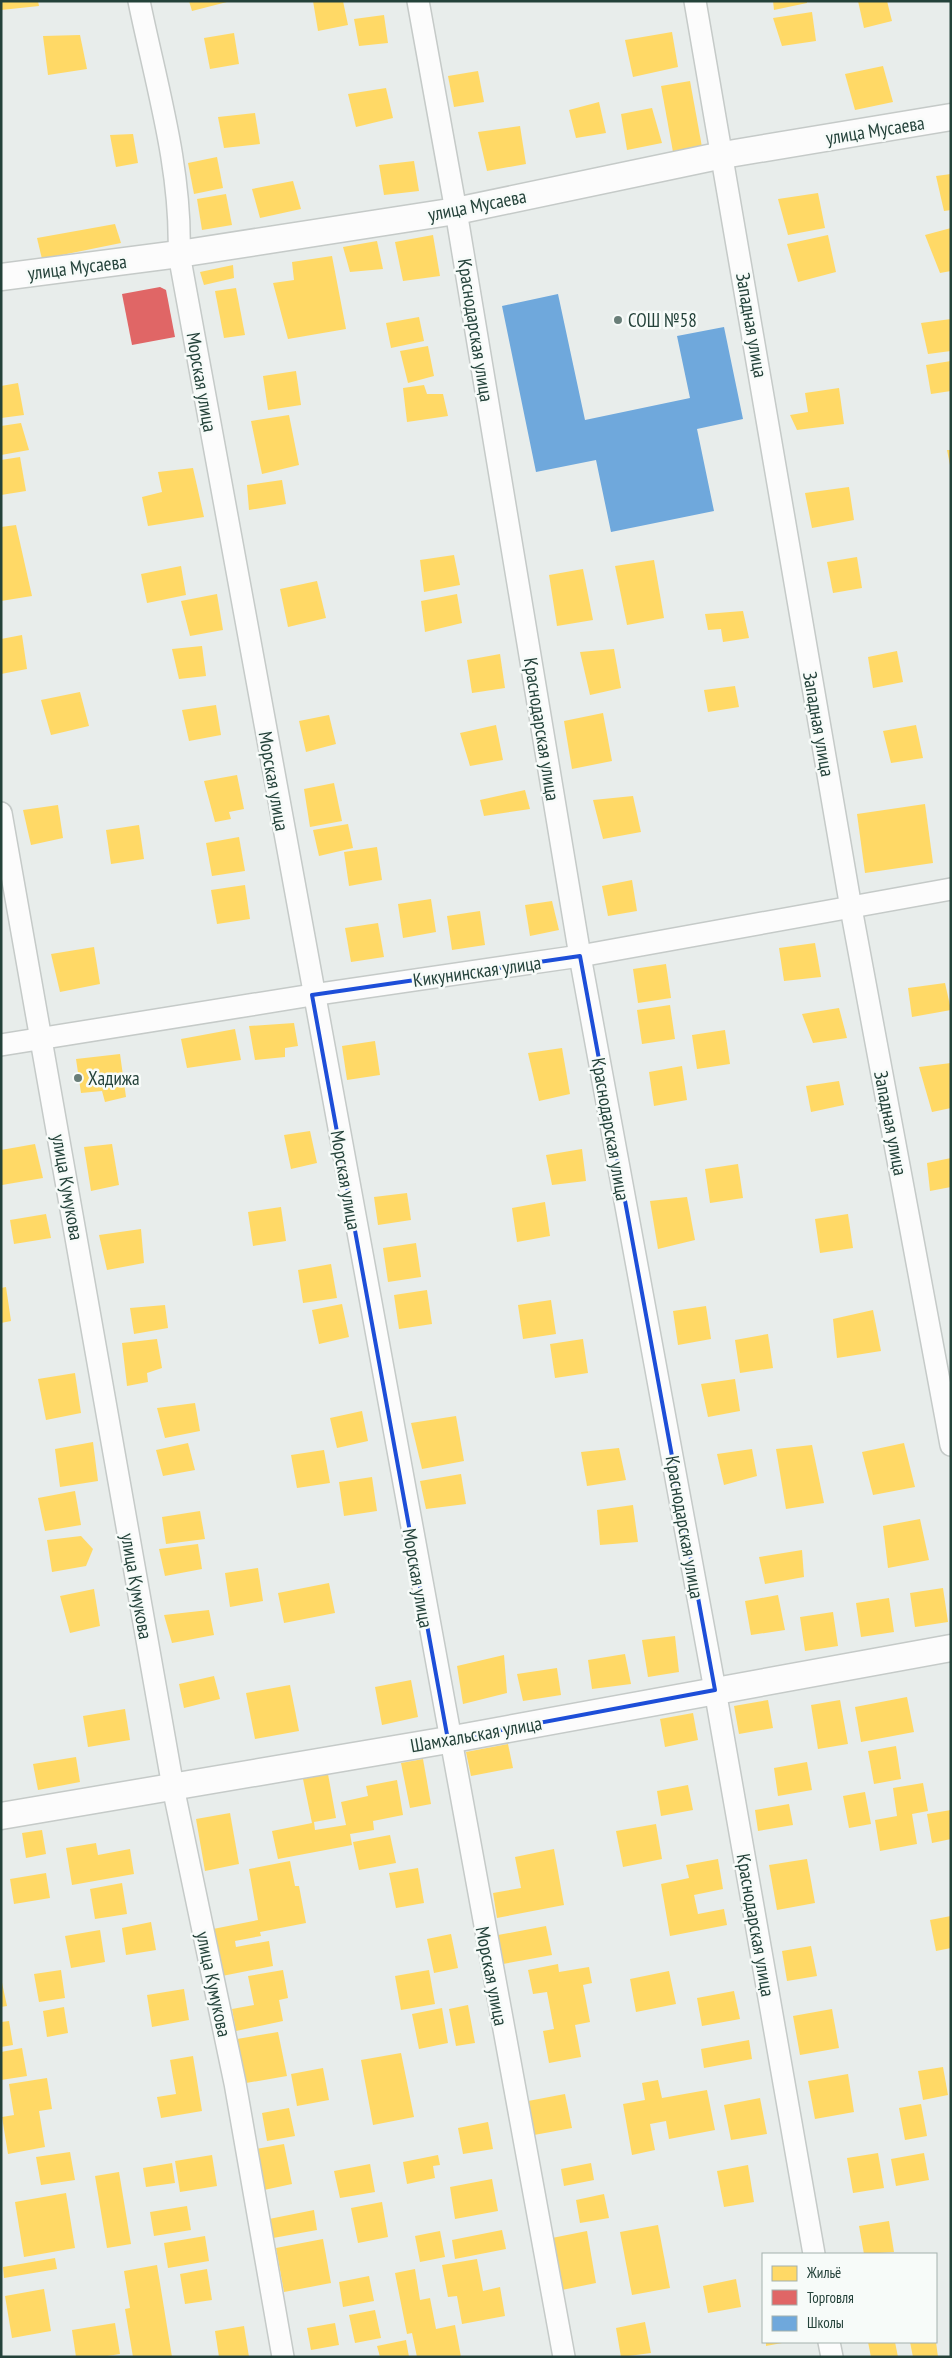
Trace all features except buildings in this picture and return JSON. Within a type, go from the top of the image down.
[{"type":"street","name":"Морская улица","points":[[139,1],[170,152],[180,220],[179,254],[312,995],[448,1740],[564,2357]]},
{"type":"street","name":"Краснодарская улица","points":[[418,1],[456,210],[580,956],[715,1690],[814,2253]]},
{"type":"street","name":"Западная улица","points":[[695,1],[851,908],[951,1445]]},
{"type":"street","name":"улица Мусаева","points":[[1,277],[179,254],[456,210],[723,155],[951,117]]},
{"type":"street","name":"улица Кумукова","points":[[1,813],[172,1787],[236,2083],[283,2357]]},
{"type":"street","name":"Кикунинская улица","points":[[1,1045],[312,995],[580,956],[951,889]]},
{"type":"street","name":"Шамхальская улица","points":[[1,1816],[448,1740],[951,1648]]},
{"type":"street","points":[[829,2343],[832,2357]]},
{"type":"highlighted area","points":[[580,956],[715,1690],[448,1740],[312,995]]},
{"type":"place","name":"СОШ №58","points":[[618,320]]},
{"type":"place","name":"Хадижа","points":[[78,1078]]}]
